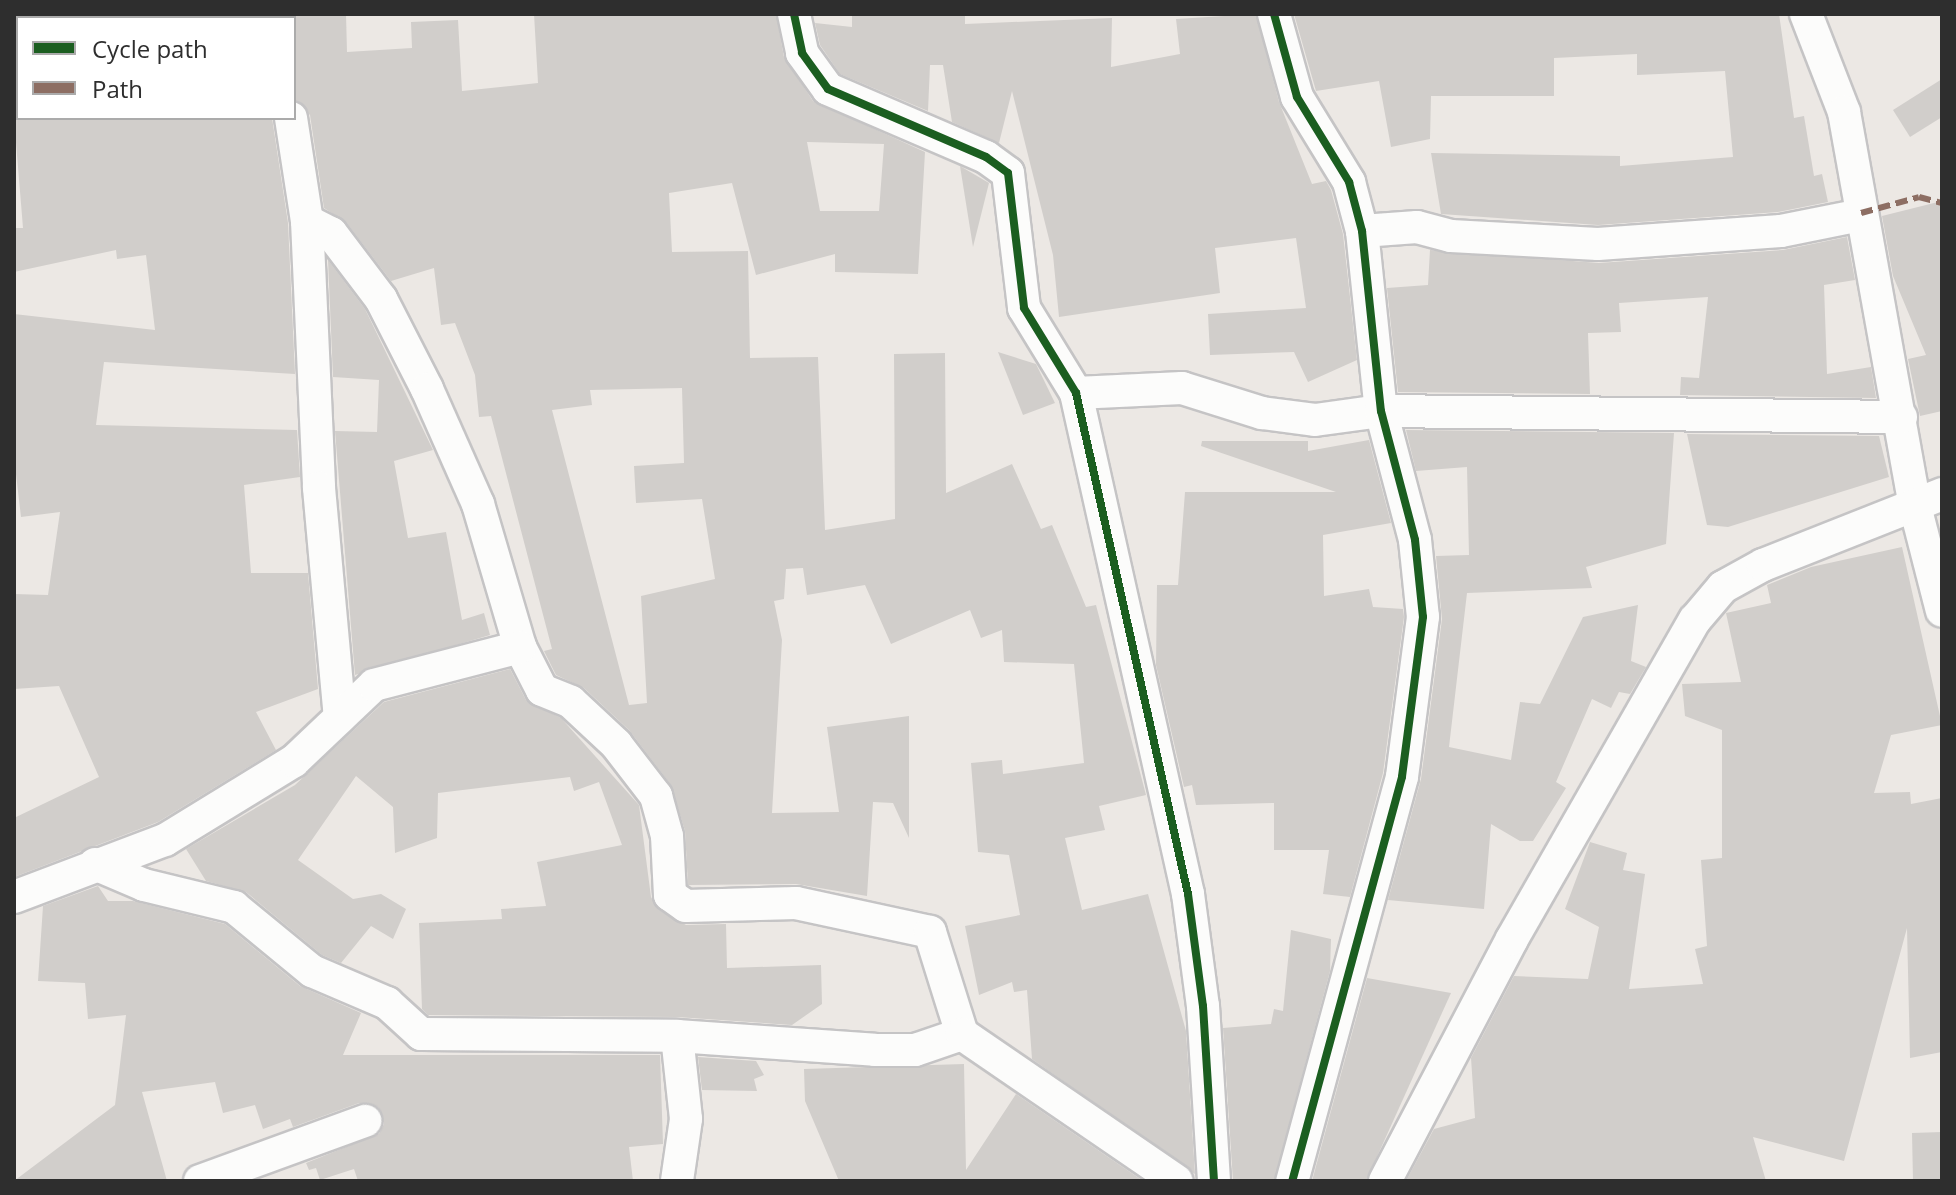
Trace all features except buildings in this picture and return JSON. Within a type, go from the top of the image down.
[{"type":"street","points":[[794,14],[802,53],[828,89],[986,157],[1008,173],[1024,308],[1076,393],[1188,894],[1203,1006],[1214,1181]]},
{"type":"street","points":[[1274,14],[1297,97],[1349,182],[1362,231],[1381,411],[1422,586],[1415,706],[1402,777],[1292,1181]]},
{"type":"street","points":[[1806,14],[1844,112],[1901,417],[1928,500],[1942,611]]},
{"type":"street","points":[[291,120],[307,221],[319,488],[340,717]]},
{"type":"street","points":[[1362,231],[1417,227],[1451,236],[1598,244],[1781,231],[1861,215]]},
{"type":"street","points":[[307,221],[331,233],[381,299],[427,389],[478,504],[520,647],[542,690],[571,702],[616,744],[656,796],[667,836],[670,895],[677,903],[796,903],[930,932],[962,1034],[1177,1181]]},
{"type":"street","points":[[1076,393],[1182,388],[1262,413],[1315,420],[1381,411],[1901,417]]},
{"type":"street","points":[[1385,1181],[1512,939],[1695,620],[1723,587],[1763,565],[1928,500]]},
{"type":"street","points":[[14,897],[165,840],[294,761],[374,685],[520,647]]},
{"type":"street","points":[[95,864],[144,885],[234,907],[312,971],[387,1003],[421,1034],[677,1036],[915,1050],[962,1034]]},
{"type":"street","points":[[677,1036],[686,1119],[677,1181]]},
{"type":"street","points":[[200,1181],[365,1121]]},
{"type":"marked path","points":[[1861,213],[1919,197],[1942,203]]},
{"type":"cycle path","points":[[794,14],[802,53],[828,89],[986,157],[1008,173],[1024,308],[1076,393],[1188,894],[1203,1006],[1214,1181]]},
{"type":"cycle path","points":[[1274,14],[1297,97],[1349,182],[1362,231],[1381,411],[1415,540],[1423,617],[1402,777],[1292,1181]]}]
